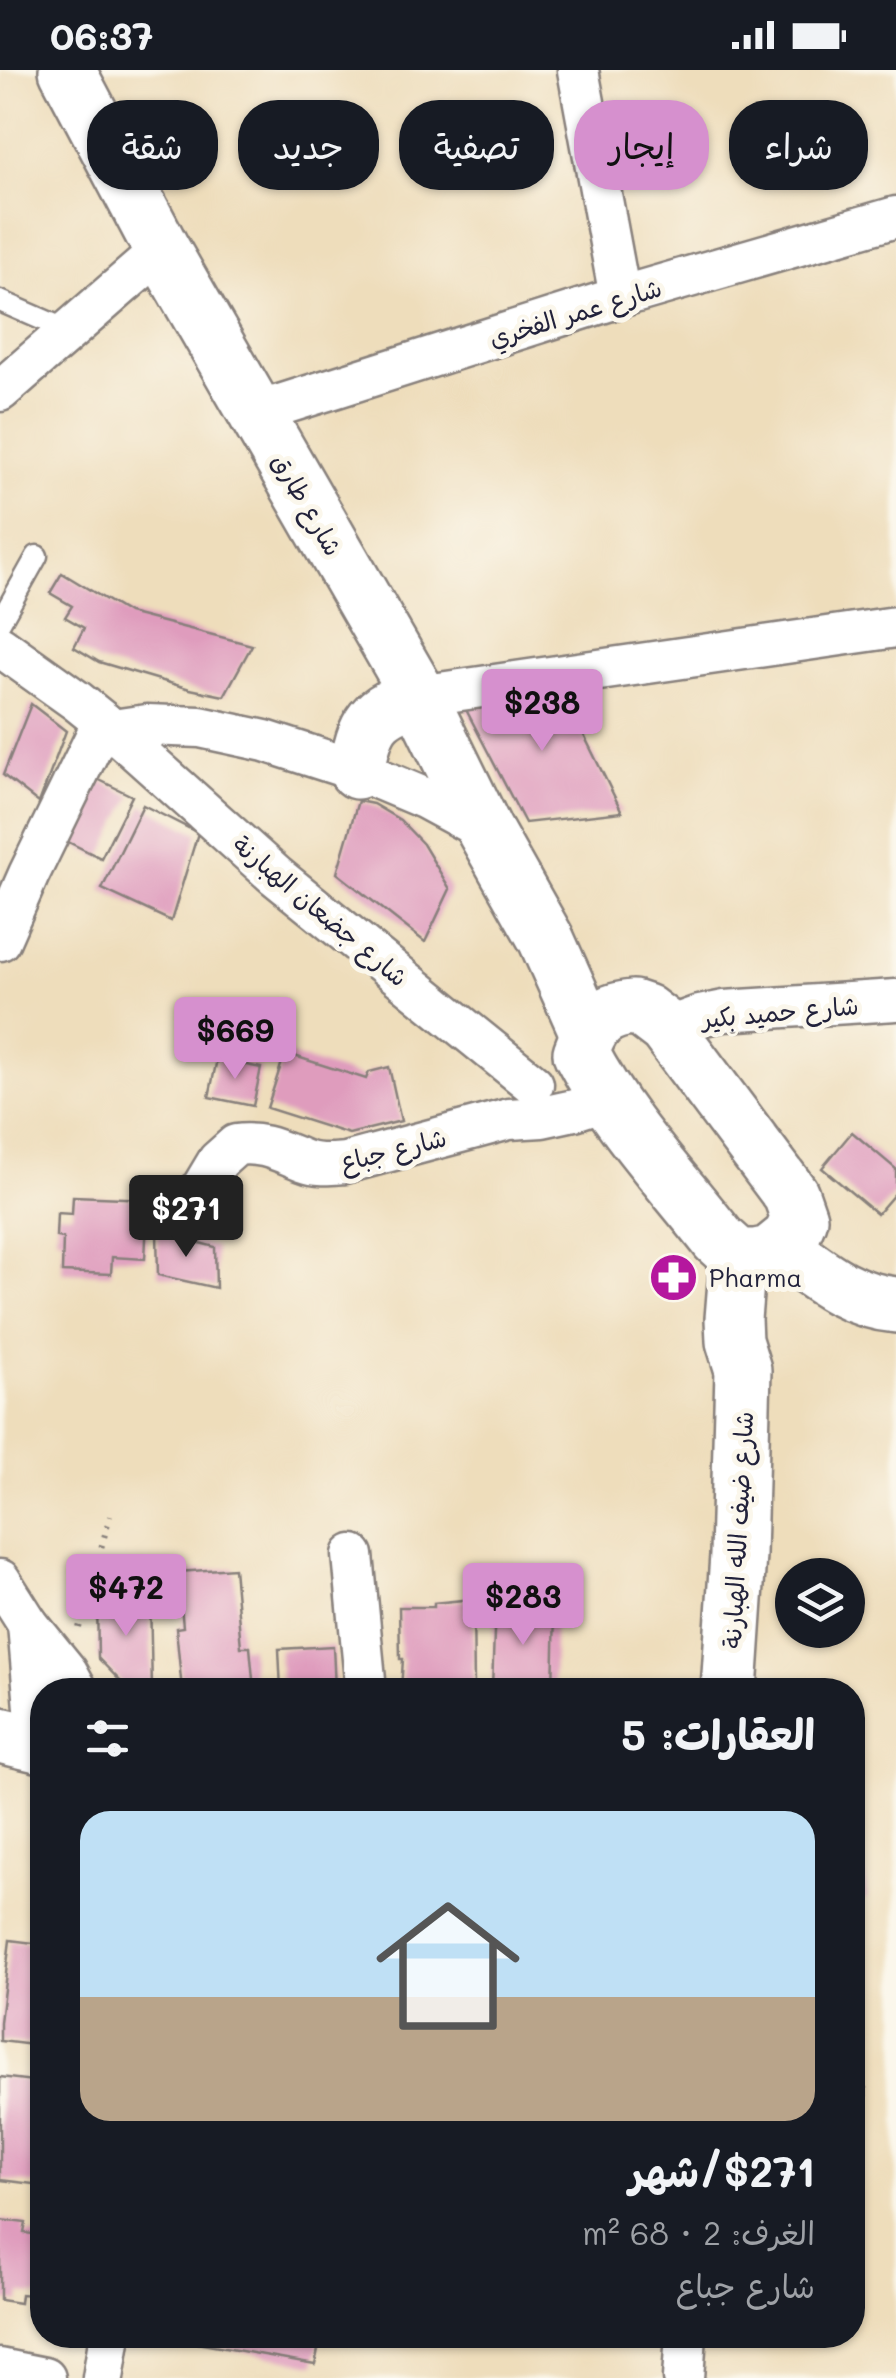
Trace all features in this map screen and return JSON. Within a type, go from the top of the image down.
[{"type":"street","name":"شارع طارق","points":[[67,70],[162,250],[419,696],[485,831],[546,940],[614,1031],[791,1195],[772,1244]]},
{"type":"street","points":[[578,70],[620,297]]},
{"type":"street","name":"شارع عمر الفخري","points":[[255,413],[620,297],[896,217]]},
{"type":"street","points":[[0,391],[162,250]]},
{"type":"street","points":[[356,771],[373,720],[391,705],[419,696],[896,627]]},
{"type":"street","name":"شارع جضعان الهبارنة","points":[[0,646],[108,726],[276,876],[534,1084]]},
{"type":"street","points":[[0,940],[28,874],[108,726],[200,727],[265,741],[424,798],[485,831]]},
{"type":"street","name":"شارع حميد بكير","points":[[614,1031],[724,1012],[896,1000]]},
{"type":"street","name":"شارع طارق","points":[[614,1031],[608,1099],[718,1240],[772,1244],[862,1259],[896,1292]]},
{"type":"street","points":[[509,1119],[534,1084],[614,1031]]},
{"type":"street","name":"شارع جباع","points":[[191,1206],[218,1161],[236,1145],[260,1144],[308,1162],[345,1163],[509,1119],[542,1117],[608,1099]]},
{"type":"street","name":"شارع طارق","points":[[772,1244],[852,1296],[896,1305]]},
{"type":"street","name":"شارع ضيف الله الهبارنة","points":[[730,1678],[743,1370],[762,1312],[772,1244]]},
{"type":"street","points":[[353,1555],[365,1678]]},
{"type":"street","points":[[0,1580],[70,1678]]},
{"type":"street","points":[[28,1624],[32,1678]]},
{"type":"street","points":[[102,2378],[108,2348]]},
{"type":"street","points":[[683,2378],[685,2348]]},
{"type":"street","points":[[0,2370],[45,2378]]},
{"type":"lane","points":[[0,301],[68,331]]},
{"type":"lane","points":[[0,622],[37,556]]},
{"type":"path","points":[[73,1678],[110,1516]]},
{"type":"building","points":[[62,573],[128,613],[252,645],[224,696],[99,662],[74,647],[84,628],[65,617],[72,606],[50,593]]},
{"type":"building","points":[[557,681],[622,812],[525,823],[461,700]]},
{"type":"building","points":[[31,704],[66,731],[39,803],[3,775]]},
{"type":"building","points":[[81,771],[132,796],[101,858],[50,833]]},
{"type":"building","points":[[358,801],[373,804],[400,820],[423,844],[450,889],[425,942],[337,873]]},
{"type":"building","points":[[143,805],[198,833],[171,921],[102,889]]},
{"type":"building","points":[[285,1053],[366,1079],[369,1072],[389,1067],[401,1121],[349,1134],[267,1108]]},
{"type":"building","points":[[217,1059],[261,1068],[253,1106],[209,1097]]},
{"type":"building","points":[[852,1132],[896,1169],[896,1192],[877,1214],[822,1168]]},
{"type":"building","points":[[73,1196],[148,1199],[145,1259],[112,1257],[111,1274],[62,1272],[63,1238],[56,1237],[57,1213],[72,1214]]},
{"type":"building","points":[[157,1232],[215,1247],[216,1288],[158,1275]]},
{"type":"building","points":[[234,1568],[241,1647],[250,1647],[253,1678],[181,1678],[176,1628],[183,1627],[178,1572]]},
{"type":"building","points":[[150,1595],[152,1678],[117,1678],[98,1658],[97,1597]]},
{"type":"building","points":[[473,1599],[474,1678],[402,1678],[399,1607],[434,1607],[434,1603]]},
{"type":"building","points":[[495,1603],[555,1609],[553,1678],[492,1678]]},
{"type":"building","points":[[333,1646],[334,1678],[280,1678],[279,1649]]},
{"type":"building","points":[[10,1940],[30,1942],[30,2045],[0,2041]]},
{"type":"building","points":[[0,2077],[30,2081],[30,2184],[0,2180]]},
{"type":"building","points":[[0,2220],[26,2223],[24,2233],[30,2234],[30,2295],[21,2294],[20,2303],[0,2300]]},
{"type":"building","points":[[224,2348],[318,2348],[315,2364]]},
{"type":"place","name":"Pharma","points":[[674,1277]]}]
